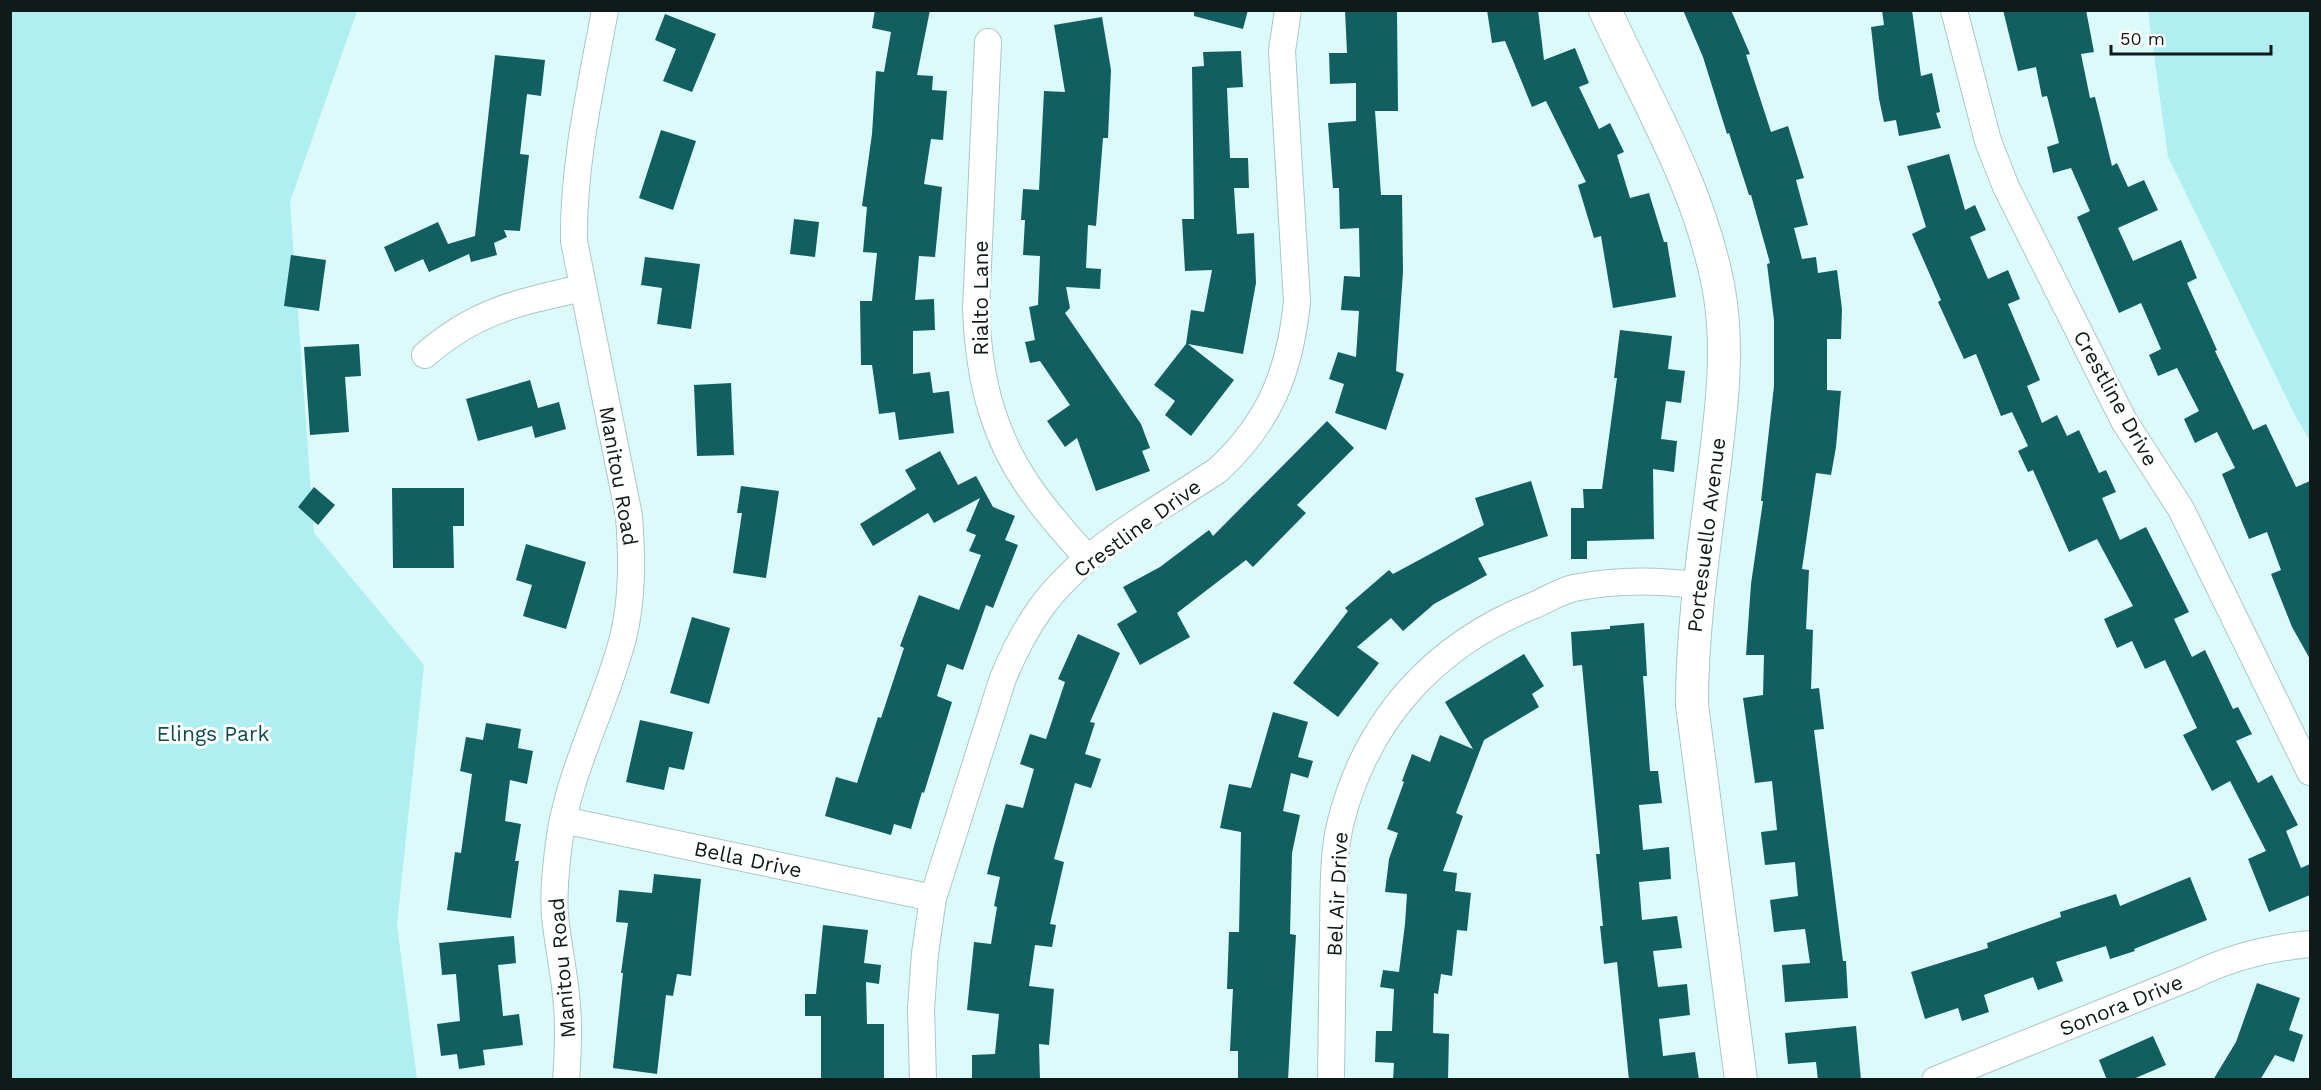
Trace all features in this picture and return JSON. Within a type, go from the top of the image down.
[{"type":"street","name":"Manitou Road","points":[[566,1080],[567,1005],[555,906],[555,878],[563,820],[622,638],[630,598],[632,557],[629,516],[574,241],[574,201],[583,132],[605,10]]},
{"type":"street","name":"Crestline Drive","points":[[923,1080],[922,998],[925,953],[933,898],[1003,678],[1017,646],[1040,608],[1087,558],[1227,462],[1250,435],[1270,405],[1284,372],[1293,337],[1297,302],[1282,51],[1288,10]]},
{"type":"street","name":"Portesuello Avenue","points":[[1605,10],[1695,199],[1709,245],[1719,293],[1724,341],[1724,390],[1692,656],[1692,705],[1741,1080]]},
{"type":"street","name":"Crestline Drive","points":[[1954,10],[1988,141],[2006,187],[2124,421],[2181,509],[2310,772]]},
{"type":"street","name":"Rialto Lane","points":[[988,42],[976,310],[980,362],[986,394],[996,424],[1014,462],[1036,498],[1087,558]]},
{"type":"street","points":[[425,356],[443,340],[495,310],[531,299],[583,288]]},
{"type":"street","name":"Bel Air Drive","points":[[1331,1080],[1334,865],[1341,823],[1353,782],[1366,753],[1387,717],[1414,684],[1445,655],[1479,631],[1571,588],[1638,582],[1700,586]]},
{"type":"street","name":"Bella Drive","points":[[563,820],[933,898]]},
{"type":"street","name":"Sonora Drive","points":[[1935,1080],[2193,976],[2215,964],[2271,948],[2310,944]]},
{"type":"green space","name":"Elings Park","points":[[10,11],[357,11],[290,202],[314,533],[424,665],[397,925],[417,1079],[11,1079]]},
{"type":"green space","points":[[2148,11],[2310,11],[2310,441],[2168,157]]},
{"type":"building","points":[[875,10],[930,10],[917,75],[933,76],[932,90],[947,91],[943,140],[931,139],[924,184],[942,187],[935,257],[919,256],[915,300],[934,299],[935,330],[913,331],[913,374],[930,372],[933,393],[949,391],[954,433],[899,440],[895,412],[879,414],[872,365],[861,365],[860,301],[872,301],[877,253],[863,252],[867,207],[862,206],[872,134],[876,71],[884,72],[891,32],[872,28]]},
{"type":"building","points":[[1194,10],[1248,10],[1243,29],[1194,16]]},
{"type":"building","points":[[1345,10],[1397,10],[1398,111],[1375,111],[1381,195],[1402,195],[1403,272],[1396,371],[1404,374],[1386,430],[1335,413],[1344,384],[1329,379],[1338,352],[1356,357],[1359,311],[1341,310],[1344,276],[1360,277],[1359,228],[1340,229],[1339,188],[1333,188],[1328,123],[1356,121],[1356,83],[1330,84],[1329,53],[1347,53]]},
{"type":"building","points":[[1487,10],[1538,10],[1544,60],[1575,48],[1589,83],[1579,87],[1599,129],[1610,123],[1624,152],[1617,155],[1630,198],[1649,193],[1664,242],[1667,242],[1676,297],[1613,308],[1601,236],[1594,238],[1578,185],[1586,182],[1546,101],[1532,107],[1505,41],[1492,43]]},
{"type":"building","points":[[1683,10],[1731,10],[1750,54],[1746,55],[1771,132],[1788,126],[1804,178],[1796,180],[1808,225],[1794,228],[1802,259],[1816,257],[1818,273],[1837,270],[1842,309],[1841,339],[1827,339],[1827,390],[1841,391],[1836,447],[1831,475],[1816,473],[1802,569],[1809,570],[1806,629],[1813,630],[1811,689],[1819,688],[1824,729],[1814,730],[1843,961],[1846,961],[1848,998],[1785,1002],[1782,965],[1810,963],[1805,929],[1774,932],[1770,900],[1798,896],[1795,862],[1765,865],[1761,832],[1777,830],[1772,781],[1755,783],[1743,698],[1763,695],[1764,655],[1746,655],[1751,584],[1763,501],[1761,501],[1774,386],[1774,320],[1767,264],[1770,263],[1751,195],[1749,195],[1729,133],[1727,134],[1703,57]]},
{"type":"building","points":[[1882,10],[1912,10],[1921,76],[1932,73],[1940,112],[1936,113],[1941,128],[1899,136],[1896,120],[1884,122],[1879,99],[1871,27],[1884,25]]},
{"type":"building","points":[[2003,10],[2086,10],[2094,52],[2081,54],[2090,98],[2095,97],[2112,166],[2117,163],[2128,187],[2144,180],[2158,210],[2118,228],[2133,261],[2181,240],[2197,278],[2187,283],[2217,350],[2215,351],[2253,430],[2266,424],[2296,487],[2310,481],[2310,659],[2292,627],[2271,574],[2281,570],[2267,532],[2249,539],[2222,474],[2235,468],[2217,432],[2195,443],[2184,419],[2199,411],[2177,368],[2158,376],[2149,355],[2161,349],[2141,303],[2119,313],[2077,217],[2090,211],[2071,168],[2053,173],[2047,147],[2059,143],[2047,96],[2042,97],[2036,67],[2018,71]]},
{"type":"building","points":[[665,14],[716,34],[692,92],[663,81],[676,49],[655,40]]},
{"type":"building","points":[[1102,17],[1111,70],[1108,138],[1103,138],[1096,226],[1088,225],[1086,268],[1101,269],[1100,289],[1066,287],[1070,308],[1065,313],[1141,424],[1150,448],[1142,451],[1150,471],[1096,491],[1077,438],[1065,447],[1047,421],[1070,405],[1040,361],[1030,363],[1025,342],[1035,340],[1029,307],[1038,305],[1040,256],[1023,255],[1025,220],[1021,220],[1023,189],[1039,190],[1044,91],[1065,92],[1054,25]]},
{"type":"building","points":[[1241,51],[1243,87],[1227,88],[1230,158],[1248,158],[1249,188],[1234,188],[1237,234],[1254,233],[1256,283],[1243,354],[1188,344],[1234,380],[1191,436],[1165,415],[1175,401],[1154,385],[1186,344],[1191,310],[1204,312],[1212,270],[1185,271],[1182,219],[1194,219],[1192,67],[1204,66],[1203,52]]},
{"type":"building","points":[[495,55],[545,60],[541,96],[527,94],[520,154],[529,155],[520,231],[504,230],[507,237],[494,243],[497,255],[471,262],[469,254],[429,272],[423,259],[395,272],[384,247],[438,222],[448,244],[475,236]]},
{"type":"building","points":[[661,130],[696,141],[673,210],[639,198]]},
{"type":"building","points":[[1949,154],[1965,210],[1975,205],[1986,230],[1970,237],[1988,279],[2008,270],[2020,299],[2008,304],[2040,380],[2027,386],[2042,423],[2057,415],[2067,436],[2079,430],[2099,473],[2106,470],[2116,492],[2102,498],[2120,540],[2146,527],[2189,612],[2174,619],[2192,657],[2205,650],[2233,709],[2238,707],[2252,734],[2236,741],[2258,783],[2272,775],[2298,825],[2286,831],[2301,868],[2310,864],[2310,895],[2269,912],[2248,859],[2266,851],[2230,781],[2212,791],[2183,735],[2197,728],[2165,660],[2145,669],[2132,641],[2117,648],[2104,619],[2133,606],[2097,539],[2069,552],[2033,470],[2028,472],[2018,451],[2028,446],[2012,412],[2001,416],[1976,354],[1964,359],[1938,302],[1941,300],[1912,234],[1926,227],[1907,166]]},
{"type":"building","points":[[794,219],[819,222],[815,257],[790,254]]},
{"type":"building","points":[[291,255],[326,260],[319,311],[284,306]]},
{"type":"building","points":[[645,257],[700,264],[691,329],[657,324],[662,288],[641,285]]},
{"type":"building","points":[[1620,330],[1672,336],[1668,369],[1685,371],[1681,403],[1666,401],[1661,439],[1677,441],[1674,472],[1653,469],[1654,539],[1587,541],[1587,559],[1571,559],[1571,508],[1584,508],[1583,489],[1602,489],[1617,378],[1614,378]]},
{"type":"building","points":[[359,344],[361,376],[345,377],[349,432],[310,435],[304,347]]},
{"type":"building","points":[[530,380],[538,408],[559,402],[566,429],[535,438],[532,426],[478,441],[466,399]]},
{"type":"building","points":[[731,383],[734,455],[697,456],[694,385]]},
{"type":"building","points":[[1327,421],[1354,448],[1297,505],[1306,513],[1253,567],[1246,560],[1177,613],[1190,637],[1140,665],[1117,624],[1137,612],[1123,587],[1160,567],[1209,530],[1213,536]]},
{"type":"building","points":[[940,451],[958,485],[976,476],[993,507],[1015,516],[1005,540],[1018,545],[993,608],[986,605],[963,670],[947,664],[937,696],[952,702],[924,793],[922,792],[911,829],[894,824],[891,835],[825,816],[836,777],[857,783],[878,717],[881,718],[904,648],[900,646],[919,595],[959,610],[981,555],[969,551],[976,535],[966,531],[980,498],[934,523],[928,513],[873,546],[860,524],[916,489],[905,470]]},
{"type":"building","points":[[1531,481],[1548,536],[1478,558],[1487,575],[1434,604],[1403,631],[1391,618],[1357,647],[1379,663],[1338,717],[1293,683],[1348,611],[1345,608],[1389,570],[1393,574],[1484,525],[1475,498]]},
{"type":"building","points":[[741,486],[779,491],[766,578],[733,573],[742,513],[737,513]]},
{"type":"building","points":[[314,487],[335,505],[318,525],[298,507]]},
{"type":"building","points":[[392,488],[464,488],[464,526],[453,526],[454,568],[393,568]]},
{"type":"building","points":[[526,544],[586,562],[566,629],[523,616],[532,585],[516,580]]},
{"type":"building","points":[[692,617],[730,628],[709,704],[670,693]]},
{"type":"building","points":[[1644,623],[1647,676],[1643,676],[1650,771],[1658,771],[1662,803],[1639,805],[1643,850],[1669,847],[1671,879],[1639,882],[1642,920],[1677,916],[1682,948],[1653,951],[1658,987],[1687,984],[1690,1015],[1659,1019],[1663,1056],[1695,1052],[1699,1080],[1629,1080],[1617,962],[1604,964],[1596,854],[1600,854],[1582,665],[1573,666],[1571,632]]},
{"type":"building","points":[[1078,634],[1120,653],[1090,722],[1095,723],[1085,754],[1101,759],[1091,788],[1075,783],[1054,859],[1064,862],[1050,924],[1056,925],[1052,947],[1035,945],[1029,986],[1054,989],[1049,1045],[1039,1044],[1040,1080],[972,1080],[972,1055],[995,1054],[999,1014],[967,1010],[974,942],[991,944],[997,907],[994,906],[1000,877],[987,874],[1006,804],[1023,808],[1034,769],[1020,764],[1030,734],[1046,739],[1065,682],[1058,679]]},
{"type":"building","points":[[1524,654],[1544,686],[1532,694],[1539,707],[1484,740],[1456,813],[1463,816],[1443,871],[1457,873],[1455,891],[1471,893],[1467,931],[1457,930],[1452,976],[1441,974],[1438,994],[1434,993],[1433,1033],[1449,1034],[1448,1080],[1393,1080],[1394,1063],[1375,1062],[1376,1031],[1392,1031],[1394,989],[1380,987],[1383,970],[1399,972],[1407,894],[1385,892],[1389,859],[1398,833],[1387,829],[1412,754],[1430,762],[1440,735],[1473,749],[1445,702]]},
{"type":"building","points":[[1273,712],[1308,722],[1298,757],[1313,761],[1308,778],[1291,773],[1283,811],[1300,815],[1292,853],[1290,934],[1296,935],[1288,1080],[1238,1080],[1238,1051],[1230,1051],[1233,989],[1227,989],[1229,932],[1239,932],[1241,832],[1220,828],[1229,784],[1251,788]]},
{"type":"building","points":[[640,720],[693,732],[684,770],[669,767],[664,790],[626,782]]},
{"type":"building","points":[[486,723],[521,729],[518,748],[533,751],[527,784],[510,780],[505,821],[521,824],[515,861],[519,861],[511,918],[447,910],[455,852],[461,853],[472,774],[460,771],[466,737],[483,740]]},
{"type":"building","points":[[654,874],[701,879],[691,976],[677,974],[673,996],[666,995],[657,1074],[613,1068],[623,973],[621,973],[628,923],[616,922],[619,890],[652,893]]},
{"type":"building","points":[[2190,877],[2207,920],[2134,949],[2135,951],[2110,959],[2106,946],[2056,962],[2063,981],[2038,990],[2033,977],[1984,995],[1989,1012],[1962,1021],[1958,1008],[1925,1019],[1911,972],[1988,948],[1987,943],[2061,917],[2060,912],[2116,894],[2120,906]]},
{"type":"building","points":[[823,925],[868,930],[864,963],[881,965],[879,984],[866,982],[867,1024],[884,1024],[884,1080],[821,1080],[821,1016],[805,1016],[805,994],[816,994]]},
{"type":"building","points":[[514,936],[516,963],[498,965],[503,1016],[519,1014],[523,1045],[483,1050],[485,1065],[459,1069],[457,1054],[441,1056],[437,1024],[460,1021],[456,974],[442,975],[439,943]]},
{"type":"building","points":[[2257,983],[2300,998],[2289,1030],[2303,1035],[2294,1062],[2275,1055],[2260,1080],[2213,1080],[2236,1042]]},
{"type":"building","points":[[1856,1026],[1861,1080],[1818,1080],[1816,1062],[1788,1064],[1785,1033]]},
{"type":"building","points":[[2153,1036],[2166,1065],[2131,1080],[2107,1080],[2099,1060]]}]
